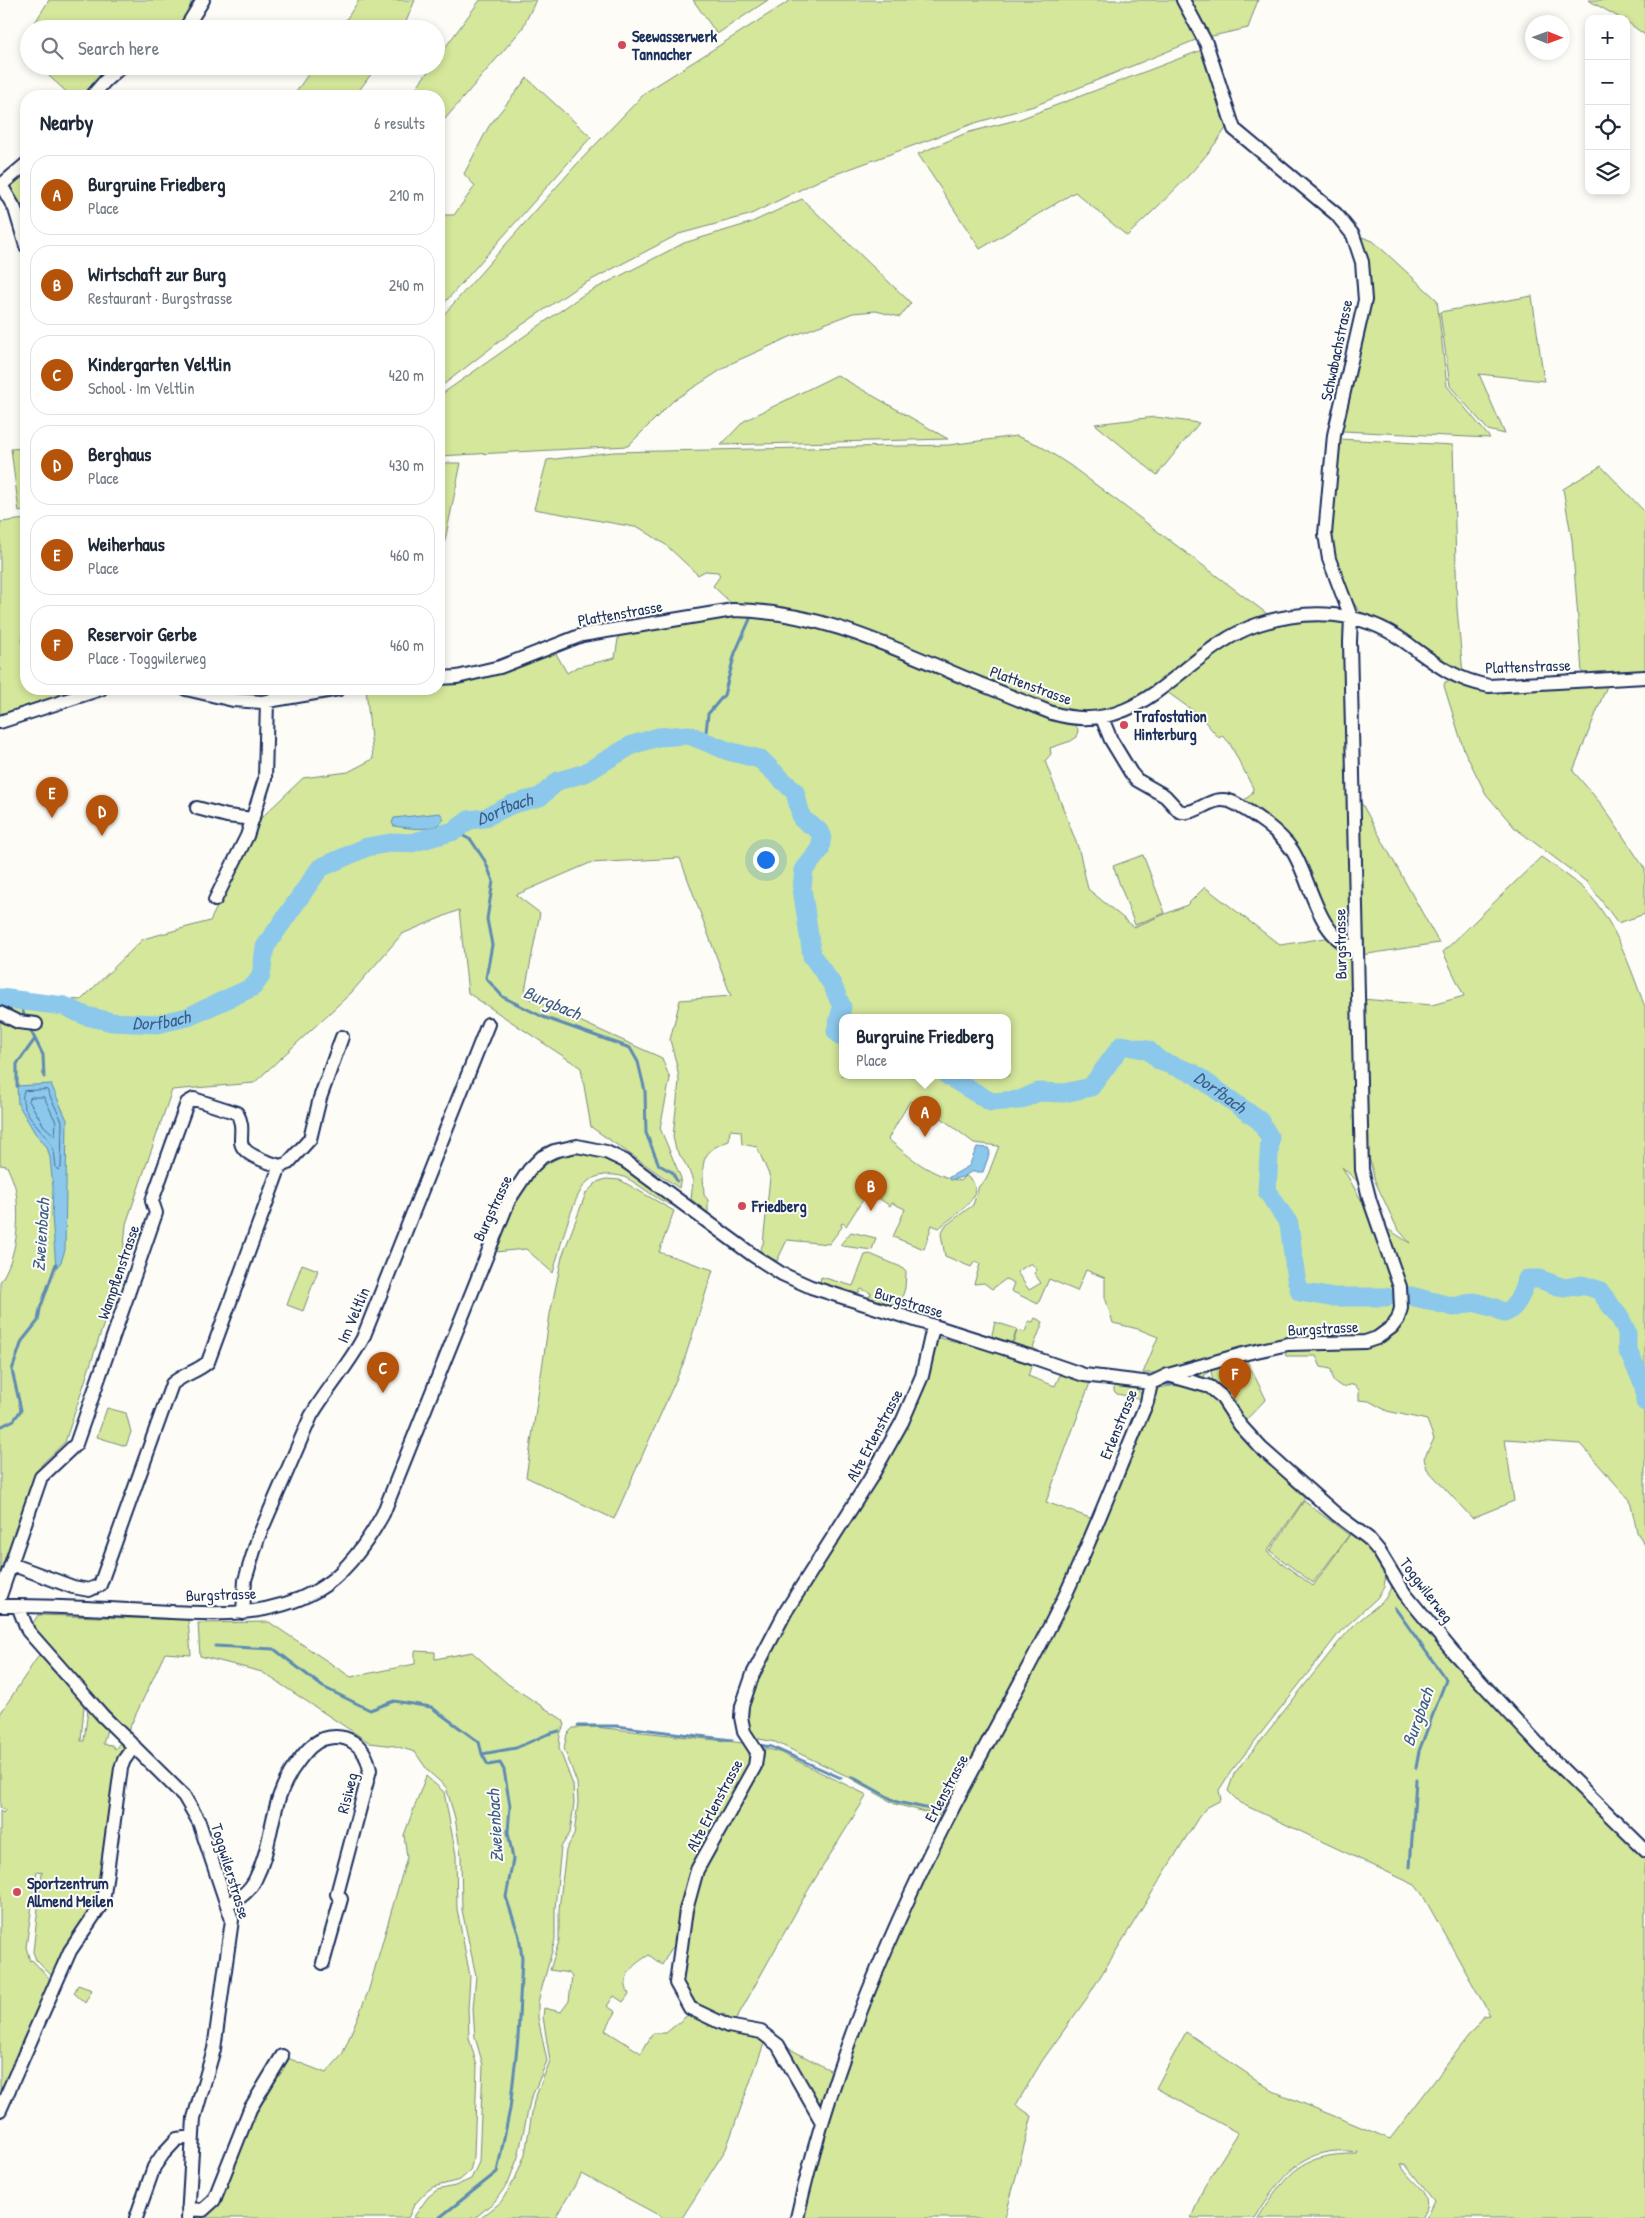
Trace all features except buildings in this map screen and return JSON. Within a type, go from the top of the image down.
[{"type":"street","name":"Schwabachstrasse","points":[[1183,0],[1206,43],[1234,129],[1336,214],[1353,235],[1362,262],[1365,300],[1334,434],[1325,534],[1329,559],[1351,617]]},
{"type":"street","points":[[190,20],[200,1]]},
{"type":"street","points":[[97,90],[112,75]]},
{"type":"street","points":[[20,169],[0,186],[16,209],[20,224]]},
{"type":"street","name":"Plattenstrasse","points":[[445,678],[500,667],[582,635],[734,610],[758,610],[789,615],[872,637],[1052,713],[1075,718],[1102,718],[1130,709],[1152,697],[1213,646],[1234,633],[1278,619],[1324,614],[1351,617],[1377,626],[1402,640],[1442,670],[1468,682],[1490,686],[1513,686],[1645,677]]},
{"type":"street","name":"Burgstrasse","points":[[0,1606],[243,1613],[296,1600],[318,1590],[348,1565],[369,1538],[384,1514],[510,1200],[529,1170],[542,1157],[554,1151],[577,1146],[592,1148],[616,1156],[709,1225],[782,1274],[819,1290],[1084,1375],[1150,1383],[1243,1354],[1288,1344],[1365,1342],[1377,1338],[1392,1327],[1398,1319],[1401,1308],[1400,1287],[1362,1170],[1356,950],[1351,617]]},
{"type":"street","points":[[0,722],[83,695]]},
{"type":"street","points":[[212,695],[233,700],[267,701],[299,695]]},
{"type":"street","points":[[215,900],[253,819],[265,779],[267,701]]},
{"type":"street","points":[[1102,718],[1111,740],[1131,773],[1137,780],[1165,796],[1179,811],[1191,812],[1216,800],[1228,800],[1274,831],[1291,849],[1322,918],[1329,929],[1342,944],[1356,950]]},
{"type":"street","points":[[197,808],[253,819]]},
{"type":"street","points":[[0,1013],[18,1022],[36,1024]]},
{"type":"street","name":"Im Veltlin","points":[[243,1613],[245,1580],[258,1538],[311,1416],[321,1398],[353,1357],[363,1338],[488,1024]]},
{"type":"street","points":[[11,1564],[72,1587],[88,1590],[100,1585],[172,1384],[179,1377],[200,1369],[208,1362],[280,1166],[288,1163],[310,1139],[320,1098],[342,1037]]},
{"type":"street","name":"Wampflenstrasse","points":[[0,1596],[41,1477],[76,1444],[156,1213],[152,1201],[187,1103],[194,1099],[237,1113],[243,1124],[241,1143],[245,1151],[280,1166]]},
{"type":"street","name":"Alte Erlenstrasse","points":[[822,2122],[788,2060],[771,2038],[761,2032],[715,2022],[690,2008],[676,1983],[680,1944],[697,1870],[755,1766],[757,1752],[744,1732],[741,1717],[742,1706],[753,1674],[786,1612],[870,1479],[902,1422],[922,1376],[933,1327]]},
{"type":"street","name":"Toggwilerweg","points":[[1168,1376],[1210,1387],[1216,1391],[1240,1425],[1261,1448],[1337,1515],[1368,1538],[1379,1551],[1405,1594],[1453,1652],[1552,1760],[1645,1850]]},
{"type":"street","name":"Erlenstrasse","points":[[797,2218],[822,2122],[857,2018],[899,1920],[947,1821],[1064,1597],[1146,1402],[1150,1383]]},
{"type":"street","name":"Toggwilerstrasse","points":[[18,1606],[28,1631],[103,1716],[184,1796],[199,1822],[232,1920],[232,1936],[214,2050],[194,2118],[188,2214],[203,2210],[214,2200],[250,2109],[282,2056]]},
{"type":"street","name":"Risiweg","points":[[227,1905],[243,1896],[255,1880],[275,1805],[295,1765],[309,1748],[320,1740],[334,1737],[354,1742],[365,1755],[370,1770],[337,1894],[341,1899],[323,1963]]},
{"type":"street","points":[[0,2110],[70,1951],[103,1902],[121,1768],[134,1746]]},
{"type":"street","points":[[136,2218],[154,2167],[162,2154],[177,2139],[192,2137]]},
{"type":"green space","points":[[49,0],[191,1],[187,20],[37,20]]},
{"type":"green space","points":[[359,0],[415,0],[407,20],[346,20]]},
{"type":"green space","points":[[480,0],[536,0],[522,29],[445,119],[445,90],[414,90],[425,75],[445,75],[445,48]]},
{"type":"green space","points":[[693,0],[768,0],[717,34]]},
{"type":"green space","points":[[791,0],[1176,0],[1198,39],[1034,106],[975,123],[822,179],[749,215],[679,234],[576,288],[513,331],[445,383],[445,313],[576,165],[646,92]]},
{"type":"green space","points":[[1187,0],[1258,0],[1248,28],[1208,37]]},
{"type":"green space","points":[[1588,0],[1645,0],[1645,35],[1630,24],[1630,15],[1615,15]]},
{"type":"green space","points":[[1202,50],[1228,125],[1194,170],[1127,236],[1075,192],[980,249],[918,154],[966,133],[1020,119]]},
{"type":"green space","points":[[48,75],[107,75],[92,90],[64,90]]},
{"type":"green space","points":[[308,75],[370,75],[359,90],[297,90]]},
{"type":"green space","points":[[527,78],[591,137],[445,302],[445,215],[454,215],[475,186],[464,174],[489,126]]},
{"type":"green space","points":[[20,173],[20,209],[6,186]]},
{"type":"green space","points":[[802,199],[911,303],[900,317],[876,311],[853,313],[790,337],[732,363],[674,400],[628,446],[445,456],[445,392],[583,295],[684,243],[750,223]]},
{"type":"green space","points":[[1362,237],[1373,241],[1437,300],[1447,386],[1490,438],[1343,431],[1339,428],[1368,305]]},
{"type":"green space","points":[[1532,296],[1544,381],[1479,374],[1505,434],[1488,430],[1450,386],[1440,312]]},
{"type":"green space","points":[[837,375],[948,439],[721,445],[744,421]]},
{"type":"green space","points":[[1155,417],[1199,423],[1157,475],[1095,424]]},
{"type":"green space","points":[[1016,436],[1039,445],[1071,466],[1270,616],[1240,626],[1213,640],[1137,699],[1102,713],[1076,714],[1056,709],[871,632],[750,605],[732,604],[713,586],[720,576],[718,572],[705,571],[698,575],[666,545],[640,528],[534,509],[547,460],[613,452],[949,445]]},
{"type":"green space","points":[[1339,439],[1453,445],[1457,608],[1463,674],[1443,663],[1394,626],[1359,611],[1348,594],[1334,560],[1329,532]]},
{"type":"green space","points":[[20,448],[19,512],[11,449]]},
{"type":"green space","points":[[445,463],[461,463],[445,540]]},
{"type":"green space","points":[[1601,466],[1645,512],[1645,672],[1584,674],[1582,672],[1572,540],[1563,489]]},
{"type":"green space","points":[[20,520],[20,695],[59,695],[0,714],[0,522]]},
{"type":"green space","points":[[736,615],[777,618],[866,640],[1055,718],[1073,723],[1078,729],[1077,737],[1050,748],[1051,754],[1045,761],[1079,850],[1088,889],[1134,927],[1187,905],[1205,887],[1280,945],[1332,937],[1349,953],[1353,962],[1358,1182],[1342,1167],[1373,1220],[1410,1243],[1397,1228],[1375,1181],[1366,1145],[1362,999],[1432,1005],[1464,996],[1443,952],[1541,857],[1584,889],[1595,901],[1613,929],[1645,1007],[1645,1545],[1637,1532],[1630,1500],[1580,1444],[1505,1439],[1514,1501],[1472,1518],[1427,1469],[1424,1458],[1434,1439],[1427,1420],[1387,1411],[1369,1401],[1359,1400],[1359,1390],[1354,1384],[1342,1387],[1333,1381],[1331,1369],[1321,1367],[1316,1356],[1286,1356],[1284,1349],[1302,1346],[1301,1335],[1242,1347],[1155,1373],[1143,1373],[1158,1337],[1138,1329],[1113,1323],[1105,1297],[1105,1278],[1086,1270],[1077,1291],[1049,1279],[1038,1304],[1011,1291],[1014,1283],[1006,1279],[992,1289],[984,1283],[974,1284],[980,1264],[975,1261],[971,1267],[945,1256],[941,1234],[945,1226],[973,1205],[979,1186],[986,1180],[999,1146],[974,1143],[936,1114],[910,1101],[888,1139],[913,1159],[940,1175],[961,1181],[966,1176],[973,1183],[975,1190],[967,1205],[960,1211],[939,1228],[932,1225],[924,1249],[893,1237],[905,1209],[892,1203],[890,1206],[870,1192],[846,1226],[843,1223],[841,1224],[842,1227],[829,1244],[787,1240],[777,1261],[759,1252],[763,1244],[770,1177],[757,1147],[742,1144],[741,1131],[730,1130],[729,1141],[711,1150],[707,1155],[704,1161],[703,1175],[704,1195],[708,1200],[708,1213],[691,1199],[693,1181],[688,1168],[676,1149],[673,1137],[679,1081],[670,1040],[680,1000],[731,996],[680,858],[590,863],[516,895],[540,913],[524,996],[662,1058],[670,1079],[660,1128],[681,1178],[679,1188],[591,1127],[581,1068],[468,993],[459,910],[402,934],[351,993],[254,1083],[172,1090],[126,1224],[122,1268],[65,1442],[42,1464],[21,1514],[0,1577],[0,1282],[14,1250],[18,1215],[14,1182],[7,1166],[0,1165],[0,994],[81,1000],[143,939],[210,921],[261,818],[303,778],[348,772],[373,759],[367,695],[445,695],[445,680],[554,650],[567,673],[577,667],[615,658],[619,633]],"holes":[[[1031,1263],[1037,1270],[1034,1273],[1041,1283],[1029,1290],[1017,1272]]]},
{"type":"green space","points":[[1308,619],[1341,621],[1345,626],[1353,937],[1349,940],[1336,935],[1293,844],[1243,801],[1252,794],[1253,788],[1229,742],[1222,736],[1219,738],[1199,715],[1167,692],[1216,648],[1264,626]]},
{"type":"green space","points":[[1449,681],[1471,687],[1608,683],[1573,771],[1602,805],[1645,869],[1645,914],[1618,923],[1588,883],[1515,828],[1486,794],[1464,750],[1444,686],[1445,682]]},
{"type":"green space","points":[[1357,795],[1439,943],[1361,955]]},
{"type":"green space","points":[[1143,855],[1165,913],[1135,925],[1113,866]]},
{"type":"green space","points":[[580,1152],[607,1160],[619,1166],[675,1206],[668,1204],[624,1177],[600,1176],[591,1179],[581,1189],[567,1225],[553,1273],[526,1249],[495,1252],[515,1203],[534,1175],[546,1165],[561,1157]]},
{"type":"green space","points":[[606,1179],[620,1180],[674,1211],[659,1252],[713,1270],[683,1364],[614,1519],[526,1477],[550,1314],[562,1257],[586,1193],[597,1182]]},
{"type":"green space","points":[[851,1232],[876,1238],[872,1250],[840,1245]]},
{"type":"green space","points":[[870,1254],[901,1267],[906,1272],[905,1288],[899,1307],[869,1298],[871,1293],[861,1289],[858,1295],[820,1282],[821,1277],[853,1286],[865,1255]]},
{"type":"green space","points":[[302,1264],[318,1270],[303,1311],[287,1305]]},
{"type":"green space","points":[[1035,1318],[1043,1322],[1033,1348],[1039,1351],[1039,1353],[1012,1345],[1017,1331],[1025,1332],[1029,1321],[1033,1322]]},
{"type":"green space","points":[[995,1322],[1017,1329],[1011,1345],[994,1339],[992,1334]]},
{"type":"green space","points":[[936,1337],[1026,1358],[1032,1364],[1028,1376],[1055,1386],[1061,1373],[1091,1380],[1046,1502],[1093,1519],[1059,1598],[944,1817],[895,1804],[847,1776],[775,1742],[749,1737],[744,1708],[755,1673],[884,1462]]},
{"type":"green space","points":[[1245,1357],[1266,1399],[1242,1424],[1234,1406],[1236,1402],[1213,1383],[1211,1370],[1204,1376],[1206,1379],[1209,1377],[1211,1383],[1189,1378],[1188,1373]]},
{"type":"green space","points":[[1114,1384],[1136,1387],[1143,1396],[1142,1399],[1117,1394],[1114,1391]]},
{"type":"green space","points":[[1177,1385],[1196,1388],[1210,1394],[1260,1456],[1305,1498],[1267,1552],[1313,1586],[1351,1533],[1368,1544],[1386,1575],[1384,1587],[1377,1598],[1340,1632],[1230,1773],[1219,1790],[1221,1800],[1206,1808],[1198,1818],[1087,1998],[1042,2061],[1016,2105],[1032,2116],[1005,2218],[801,2218],[840,2075],[901,1921],[951,1823],[1046,1649],[1158,1388]]},
{"type":"green space","points":[[107,1408],[126,1413],[131,1432],[126,1446],[97,1437]]},
{"type":"green space","points":[[1304,1501],[1349,1535],[1313,1583],[1270,1551]]},
{"type":"green space","points":[[1393,1584],[1645,1853],[1645,2218],[1426,2218],[1434,2201],[1405,2164],[1401,2165],[1421,2190],[1427,2202],[1421,2218],[1258,2218],[1278,2189],[1297,2169],[1308,2162],[1322,2157],[1357,2154],[1358,2152],[1339,2151],[1322,2153],[1295,2167],[1274,2189],[1255,2218],[1191,2218],[1204,2187],[1238,2133],[1156,2088],[1186,2032],[1273,2091],[1390,2139],[1484,2016],[1490,2015],[1422,1894],[1415,1885],[1240,1803],[1228,1791],[1234,1774],[1338,1643],[1354,1625],[1385,1599]]},
{"type":"green space","points":[[38,1615],[188,1620],[191,1655],[165,1653],[128,1731],[38,1635],[33,1623]]},
{"type":"green space","points":[[269,1622],[351,1677],[415,1664],[415,1651],[435,1652],[435,1659],[472,1652],[508,1684],[563,1720],[565,1725],[560,1734],[559,1748],[573,1785],[574,1803],[570,1833],[561,1847],[555,1908],[555,1940],[538,2002],[538,2018],[547,2061],[530,2101],[518,2157],[508,2183],[495,2201],[475,2218],[413,2218],[428,2197],[437,2190],[455,2186],[471,2179],[479,2162],[483,2065],[475,2037],[473,2009],[476,1976],[462,1910],[461,1855],[455,1818],[446,1787],[428,1771],[415,1752],[395,1746],[370,1743],[262,1672],[200,1656],[198,1623]]},
{"type":"green space","name":"Sportzentrum Allmend Meilen","points":[[39,1655],[84,1705],[81,1741],[84,1741],[88,1709],[107,1729],[103,1744],[112,1745],[115,1749],[121,1742],[124,1749],[101,1895],[54,1978],[36,1960],[33,1952],[42,1872],[37,1871],[26,1947],[30,1961],[32,1960],[51,1980],[0,2101],[0,1811],[3,1813],[5,1810],[0,1807],[0,1714]]},
{"type":"green space","points":[[595,1727],[744,1743],[754,1753],[753,1766],[701,1857],[677,1945],[671,1949],[662,1965],[649,1955],[633,1967],[627,1976],[626,1982],[629,1994],[623,2002],[614,1996],[607,2006],[616,2012],[605,2030],[641,2053],[653,2033],[666,2033],[689,2014],[766,2038],[726,2149],[682,2218],[664,2218],[582,2174],[555,2218],[481,2218],[501,2202],[515,2179],[525,2154],[534,2101],[550,2061],[543,2017],[544,2008],[561,2012],[569,2001],[572,1977],[569,1973],[550,1970],[559,1941],[559,1909],[566,1850],[574,1835],[578,1802],[577,1783],[564,1748],[567,1734],[573,1728]]},
{"type":"green space","points":[[757,1747],[777,1751],[867,1795],[807,1892],[734,2023],[724,2014],[716,2019],[692,2004],[679,1975],[699,1870],[757,1767]]},
{"type":"green space","points":[[426,1776],[444,1792],[456,1855],[457,1909],[470,1976],[469,2038],[477,2066],[474,2156],[470,2171],[460,2180],[433,2187],[426,2192],[414,2205],[408,2218],[193,2218],[196,2214],[206,2212],[254,2110],[285,2057],[326,2073],[342,2055],[368,1992],[407,1857],[404,1835]]},
{"type":"green space","points":[[78,1985],[92,1990],[85,2003],[74,1993]]},
{"type":"green space","points":[[780,2044],[834,2072],[823,2108],[816,2108]]},
{"type":"water","points":[[440,813],[444,819],[435,826],[428,828],[400,827],[394,826],[392,823],[394,818]]},
{"type":"water","points":[[51,1084],[67,1120],[65,1250],[61,1262],[56,1268],[50,1158],[47,1147],[35,1133],[18,1104],[17,1086]]},
{"type":"water","points":[[977,1147],[988,1148],[990,1152],[983,1172],[971,1172],[963,1177],[950,1180],[948,1178],[969,1166]]},
{"type":"waterway","points":[[705,741],[708,714],[724,695],[735,653],[750,619]]},
{"type":"waterway","name":"Dorfbach","points":[[0,998],[64,1006],[86,1016],[112,1022],[157,1024],[188,1017],[253,987],[261,976],[265,947],[320,868],[367,847],[396,842],[411,843],[454,831],[469,820],[484,818],[513,804],[540,797],[558,781],[585,773],[632,745],[658,737],[689,735],[728,751],[760,759],[795,792],[802,819],[817,829],[822,835],[820,850],[804,870],[802,888],[812,956],[832,984],[842,1007],[840,1014]]},
{"type":"waterway","name":"Burgbach","points":[[454,831],[471,840],[485,861],[493,881],[487,919],[492,945],[486,978],[503,997],[543,1017],[630,1048],[638,1062],[645,1091],[646,1133],[659,1165],[672,1172],[677,1181]]},
{"type":"waterway","name":"Zweienbach","points":[[19,1002],[25,1017]]},
{"type":"waterway","name":"Dorfbach","points":[[839,1019],[836,1031],[839,1034]]},
{"type":"waterway","name":"Zweienbach","points":[[29,1027],[43,1055],[44,1077]]},
{"type":"waterway","name":"Zweienbach","points":[[17,1086],[17,1064],[35,1039]]},
{"type":"waterway","name":"Dorfbach","points":[[953,1079],[991,1102],[1020,1100],[1038,1092],[1064,1093],[1091,1087],[1122,1045],[1148,1050],[1160,1061],[1193,1073],[1260,1121],[1270,1138],[1267,1191],[1289,1224],[1296,1278],[1300,1292],[1329,1297],[1386,1297]]},
{"type":"waterway","name":"Zweienbach","points":[[0,1427],[14,1420],[21,1410],[12,1370],[22,1341],[38,1321],[40,1309],[56,1264]]},
{"type":"waterway","name":"Dorfbach","points":[[1411,1296],[1454,1307],[1474,1302],[1495,1308],[1504,1313],[1509,1311],[1516,1303],[1527,1279],[1539,1279],[1564,1288],[1582,1285],[1599,1290],[1620,1318],[1627,1332],[1627,1349],[1644,1385],[1645,1402]]},
{"type":"waterway","name":"Burgbach","points":[[1164,1384],[1181,1385]]},
{"type":"waterway","name":"Burgbach","points":[[1395,1608],[1442,1674]]},
{"type":"waterway","name":"Zweienbach","points":[[215,1646],[274,1649],[323,1687],[370,1710],[394,1701],[431,1707],[479,1742],[482,1754],[488,1765],[500,1763],[504,1770],[510,1806],[508,1832],[513,1859],[506,1897],[519,1936],[522,1958],[518,2038],[510,2109],[497,2172],[439,2218]]},
{"type":"waterway","name":"Burgbach","points":[[1416,1768],[1419,1751],[1446,1680],[1444,1676]]},
{"type":"waterway","points":[[578,1726],[616,1726],[732,1740]]},
{"type":"waterway","points":[[482,1754],[516,1748],[559,1731]]},
{"type":"waterway","points":[[758,1745],[772,1747],[841,1778]]},
{"type":"waterway","points":[[852,1777],[897,1802],[944,1812]]},
{"type":"waterway","name":"Burgbach","points":[[1410,1867],[1416,1780]]},
{"type":"place","name":"Seewasserwerk Tannacher","points":[[622,45]]},
{"type":"place","name":"Trafostation Hinterburg","points":[[1124,725]]},
{"type":"place","name":"Weiherhaus","points":[[52,818]]},
{"type":"place","name":"Berghaus","points":[[102,836]]},
{"type":"place","name":"Burgruine Friedberg","points":[[925,1137]]},
{"type":"place","name":"Friedberg","points":[[742,1206]]},
{"type":"place","name":"Wirtschaft zur Burg","points":[[871,1211]]},
{"type":"place","name":"Kindergarten Veltlin","points":[[383,1393]]},
{"type":"place","name":"Reservoir Gerbe","points":[[1235,1399]]},
{"type":"place","name":"Sportzentrum Allmend Meilen","points":[[17,1892]]}]
